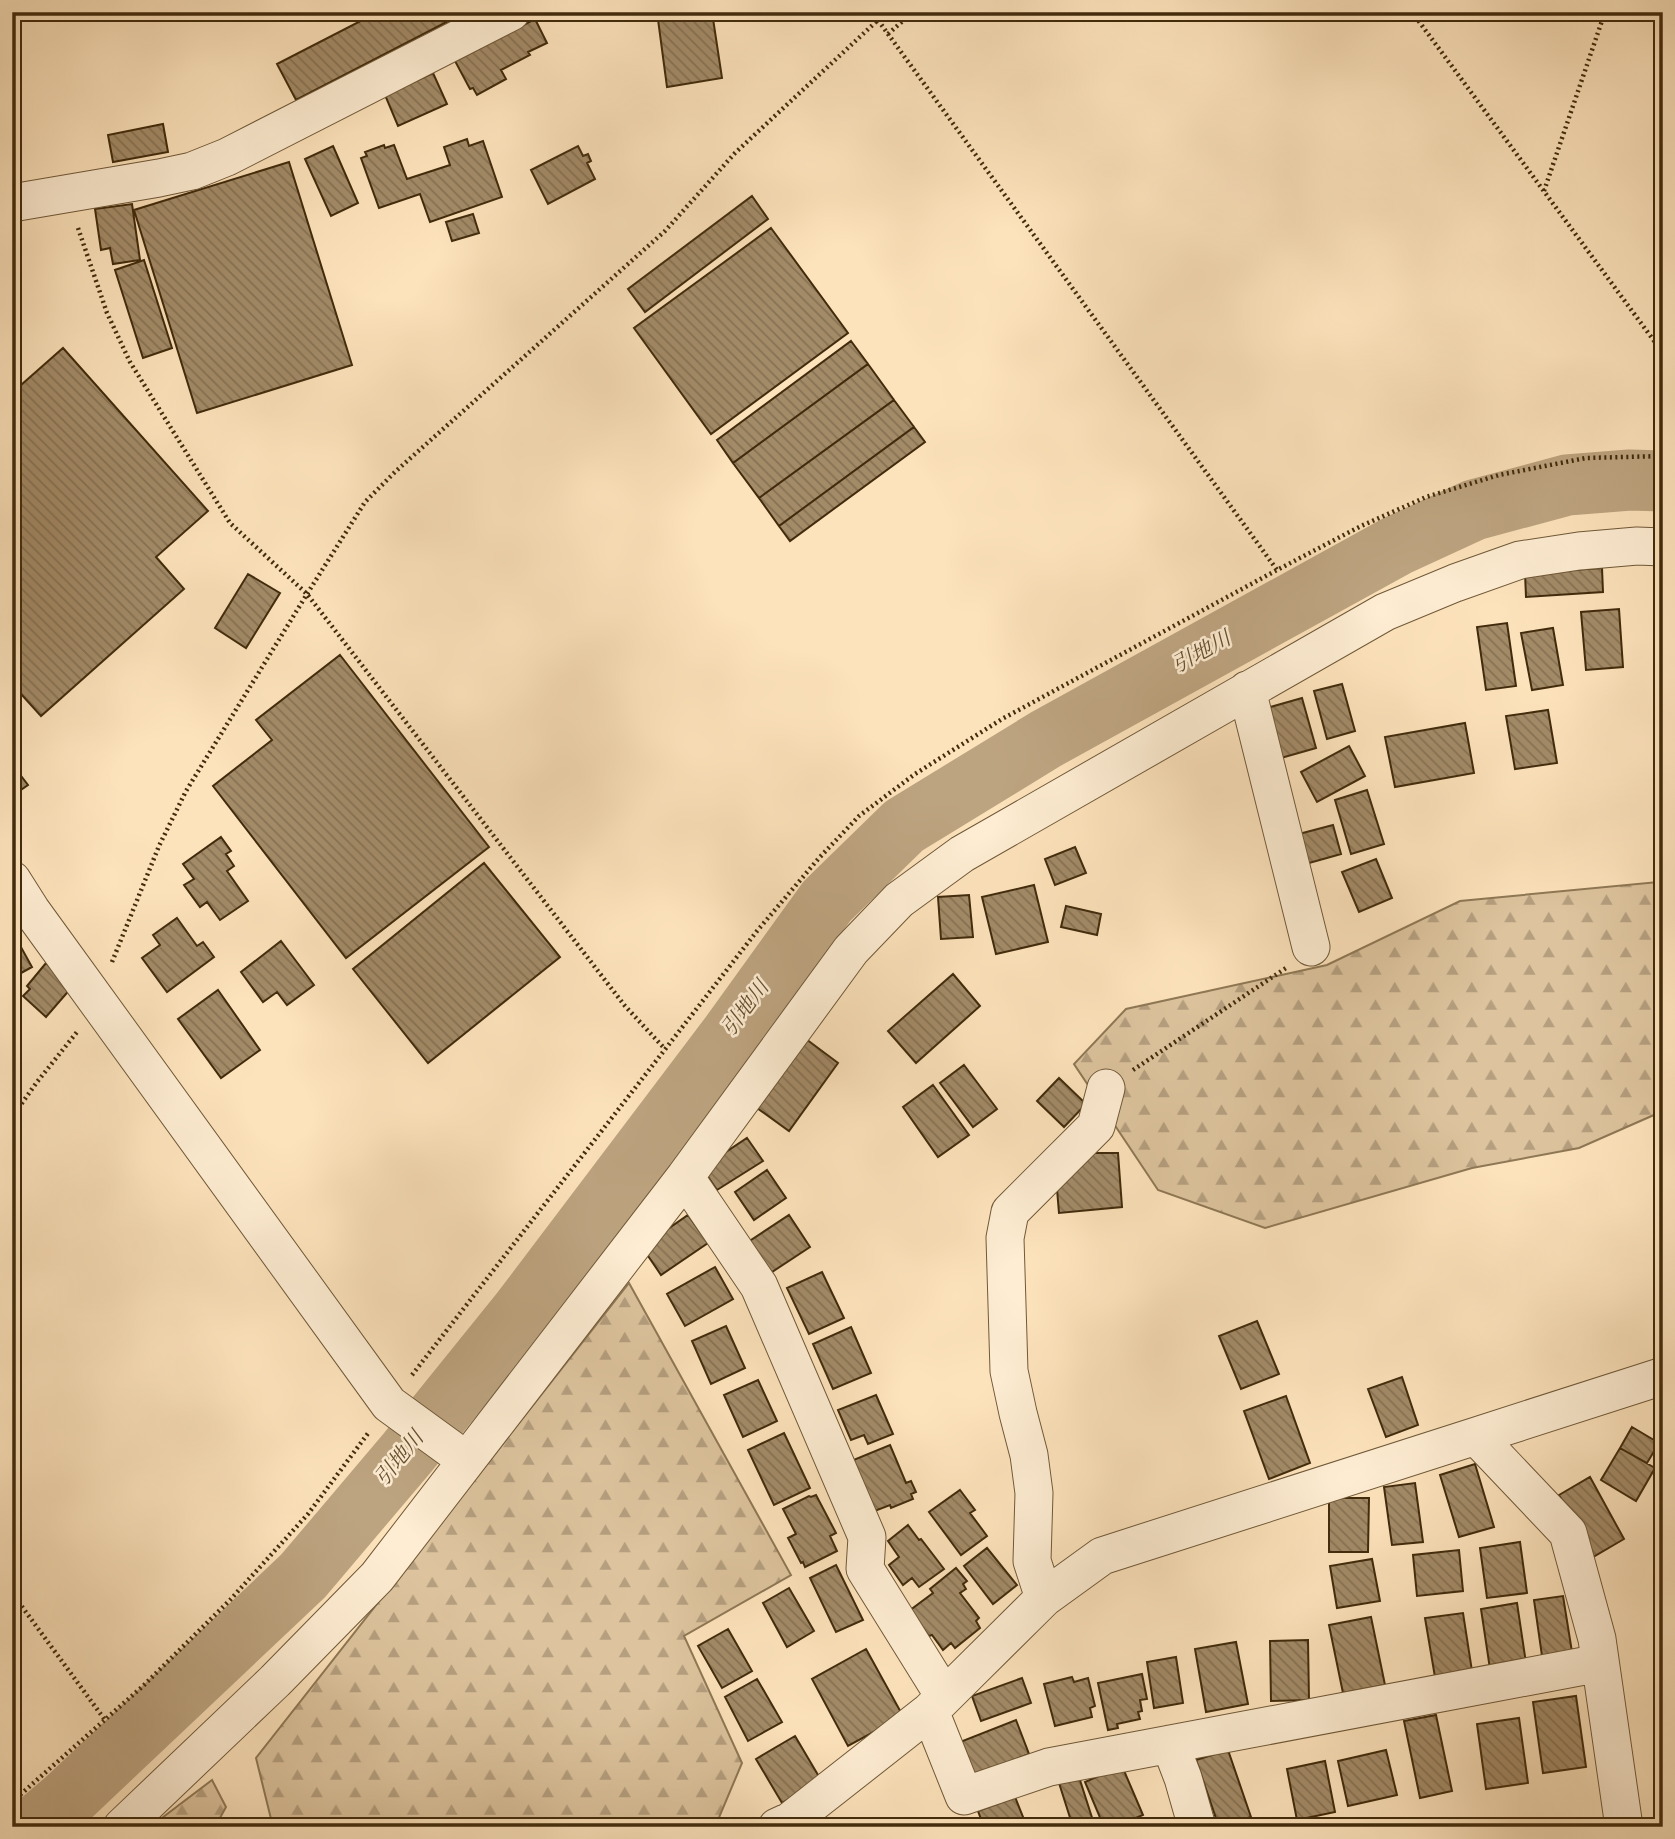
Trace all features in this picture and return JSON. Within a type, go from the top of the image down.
[{"type":"street","points":[[12,203],[192,171],[227,157],[511,12]]},
{"type":"street","points":[[122,1827],[275,1681],[377,1577],[460,1456],[685,1177],[851,950],[899,900],[962,854],[1385,612],[1455,583],[1532,558],[1579,551],[1663,547]]},
{"type":"street","points":[[1248,690],[1311,947]]},
{"type":"street","points":[[19,904],[97,1000],[394,1408],[460,1456]]},
{"type":"street","points":[[1044,1598],[1032,1561],[1034,1493],[1029,1455],[1010,1371],[1004,1238],[1010,1212],[1096,1126],[1106,1088]]},
{"type":"street","points":[[685,1177],[758,1286],[867,1537],[865,1569],[937,1703],[962,1811],[1049,1767],[1600,1663]]},
{"type":"street","points":[[777,1827],[790,1821],[937,1703],[1044,1598],[1102,1556],[1663,1376]]},
{"type":"street","points":[[1476,1436],[1568,1534],[1597,1639],[1624,1827]]},
{"type":"street","points":[[1170,1744],[1197,1827]]},
{"type":"path","points":[[12,1117],[78,1030],[97,1000],[159,846],[186,791],[365,502],[396,471],[666,231],[735,153],[885,12]]},
{"type":"path","points":[[888,34],[913,12]]},
{"type":"path","points":[[1412,12],[1663,353]]},
{"type":"path","points":[[1544,192],[1605,12]]},
{"type":"path","points":[[878,20],[1277,570]]},
{"type":"path","points":[[66,194],[107,313],[130,362],[230,523],[307,594],[625,1006],[665,1049]]},
{"type":"path","points":[[1106,1088],[1282,972],[1311,947]]},
{"type":"path","points":[[12,1802],[143,1686],[230,1600],[309,1514],[394,1408]]},
{"type":"path","points":[[12,1593],[105,1720]]},
{"type":"green space","points":[[1658,882],[1663,893],[1663,1111],[1579,1148],[1472,1168],[1265,1228],[1158,1190],[1074,1064],[1126,1009],[1327,965],[1460,901]]},
{"type":"green space","points":[[629,1283],[791,1575],[684,1636],[742,1763],[715,1827],[273,1827],[256,1758]]},
{"type":"green space","points":[[212,1780],[226,1807],[215,1827],[150,1827]]},
{"type":"building","points":[[378,12],[466,12],[296,100],[277,64]]},
{"type":"building","points":[[657,12],[712,12],[722,78],[667,87]]},
{"type":"building","points":[[535,19],[547,43],[501,70],[506,79],[477,95],[473,88],[470,89],[455,61]]},
{"type":"building","points":[[433,73],[447,104],[398,126],[385,95]]},
{"type":"building","points":[[163,124],[168,152],[113,162],[108,135]]},
{"type":"building","points":[[467,139],[469,146],[483,141],[502,197],[430,222],[420,194],[379,208],[361,158],[367,156],[365,152],[384,145],[385,148],[394,145],[407,179],[450,165],[444,147]]},
{"type":"building","points":[[333,146],[358,203],[331,216],[305,159]]},
{"type":"building","points":[[578,146],[583,156],[588,154],[591,161],[587,163],[595,179],[548,204],[531,170]]},
{"type":"building","points":[[289,162],[352,365],[197,413],[134,210]]},
{"type":"building","points":[[752,196],[768,219],[645,312],[628,289]]},
{"type":"building","points":[[132,204],[140,260],[113,264],[110,248],[101,250],[95,209]]},
{"type":"building","points":[[473,214],[479,233],[452,241],[446,222]]},
{"type":"building","points":[[771,228],[848,333],[711,434],[634,328]]},
{"type":"building","points":[[144,260],[172,348],[143,358],[115,270]]},
{"type":"building","points":[[851,341],[868,364],[733,463],[717,440]]},
{"type":"building","points":[[63,348],[208,511],[156,557],[184,589],[41,716],[12,684],[12,393]]},
{"type":"building","points":[[868,364],[894,400],[759,498],[733,463]]},
{"type":"building","points":[[894,400],[914,427],[779,526],[759,498]]},
{"type":"building","points":[[914,427],[925,442],[790,541],[779,526]]},
{"type":"building","points":[[1602,568],[1603,592],[1526,597],[1525,573]]},
{"type":"building","points":[[248,574],[280,593],[246,648],[215,628]]},
{"type":"building","points":[[1663,597],[1663,627],[1656,598]]},
{"type":"building","points":[[1619,609],[1623,667],[1586,670],[1581,612]]},
{"type":"building","points":[[1507,623],[1516,686],[1486,690],[1477,627]]},
{"type":"building","points":[[1553,628],[1563,685],[1532,690],[1521,633]]},
{"type":"building","points":[[340,655],[489,847],[346,958],[213,786],[272,740],[256,720]]},
{"type":"building","points":[[1342,684],[1355,731],[1327,739],[1314,691]]},
{"type":"building","points":[[1302,698],[1316,748],[1281,758],[1267,708]]},
{"type":"building","points":[[1548,710],[1557,763],[1515,769],[1506,716]]},
{"type":"building","points":[[1465,723],[1474,773],[1395,787],[1385,737]]},
{"type":"building","points":[[1349,746],[1365,776],[1317,802],[1301,772]]},
{"type":"building","points":[[12,764],[28,785],[12,796]]},
{"type":"building","points":[[1367,790],[1384,844],[1351,854],[1335,800]]},
{"type":"building","points":[[1333,825],[1341,854],[1302,865],[1295,835]]},
{"type":"building","points":[[221,837],[231,851],[226,854],[234,866],[227,871],[248,901],[220,920],[207,902],[200,907],[184,885],[194,879],[183,864]]},
{"type":"building","points":[[1075,847],[1086,873],[1055,885],[1045,859]]},
{"type":"building","points":[[1376,859],[1392,898],[1359,912],[1342,872]]},
{"type":"building","points":[[484,863],[560,957],[428,1063],[353,969]]},
{"type":"building","points":[[1034,885],[1048,942],[996,954],[982,897]]},
{"type":"building","points":[[969,895],[973,937],[941,939],[938,897]]},
{"type":"building","points":[[1066,906],[1101,914],[1097,935],[1061,927]]},
{"type":"building","points":[[177,918],[197,946],[203,942],[214,957],[167,992],[142,958],[160,945],[153,935]]},
{"type":"building","points":[[17,940],[32,967],[12,978],[12,943]]},
{"type":"building","points":[[281,941],[314,985],[287,1005],[277,992],[263,1002],[241,972]]},
{"type":"building","points":[[46,963],[72,987],[46,1017],[23,996],[30,989],[27,986]]},
{"type":"building","points":[[953,974],[980,1006],[916,1063],[888,1031]]},
{"type":"building","points":[[218,990],[260,1050],[221,1078],[178,1019]]},
{"type":"building","points":[[806,1039],[838,1063],[789,1131],[757,1108]]},
{"type":"building","points":[[964,1065],[997,1109],[973,1127],[940,1083]]},
{"type":"building","points":[[1059,1078],[1086,1104],[1064,1127],[1037,1101]]},
{"type":"building","points":[[933,1085],[969,1135],[938,1157],[903,1107]]},
{"type":"building","points":[[747,1138],[763,1161],[717,1190],[702,1168]]},
{"type":"building","points":[[1088,1153],[1118,1153],[1122,1207],[1059,1213],[1057,1189]]},
{"type":"building","points":[[767,1170],[786,1198],[754,1220],[735,1192]]},
{"type":"building","points":[[688,1215],[708,1243],[661,1275],[642,1247]]},
{"type":"building","points":[[789,1215],[810,1247],[769,1274],[748,1242]]},
{"type":"building","points":[[715,1267],[733,1299],[685,1326],[667,1294]]},
{"type":"building","points":[[822,1272],[844,1318],[809,1334],[787,1288]]},
{"type":"building","points":[[1257,1321],[1279,1374],[1241,1389],[1219,1336]]},
{"type":"building","points":[[726,1326],[745,1368],[711,1384],[692,1341]]},
{"type":"building","points":[[851,1327],[871,1373],[833,1389],[813,1344]]},
{"type":"building","points":[[1402,1377],[1418,1425],[1386,1437],[1368,1389]]},
{"type":"building","points":[[758,1380],[777,1421],[743,1437],[724,1395]]},
{"type":"building","points":[[876,1395],[893,1434],[868,1444],[864,1435],[851,1440],[838,1410]]},
{"type":"building","points":[[1286,1396],[1310,1463],[1269,1479],[1244,1411]]},
{"type":"building","points":[[1632,1427],[1659,1443],[1647,1463],[1620,1448]]},
{"type":"building","points":[[784,1433],[810,1488],[774,1505],[748,1450]]},
{"type":"building","points":[[890,1445],[906,1483],[911,1481],[916,1492],[911,1494],[913,1499],[872,1512],[851,1461]]},
{"type":"building","points":[[1620,1448],[1655,1468],[1636,1501],[1601,1480]]},
{"type":"building","points":[[1475,1464],[1494,1527],[1459,1537],[1440,1475]]},
{"type":"building","points":[[1590,1477],[1624,1539],[1593,1557],[1559,1495]]},
{"type":"building","points":[[1415,1483],[1423,1542],[1392,1545],[1384,1487]]},
{"type":"building","points":[[960,1490],[975,1510],[970,1513],[987,1536],[961,1555],[929,1512]]},
{"type":"building","points":[[816,1495],[836,1533],[830,1536],[837,1551],[805,1567],[788,1538],[796,1534],[783,1509]]},
{"type":"building","points":[[1329,1498],[1369,1498],[1368,1552],[1329,1552]]},
{"type":"building","points":[[908,1525],[944,1569],[919,1587],[912,1578],[903,1585],[889,1565],[899,1557],[888,1541]]},
{"type":"building","points":[[1520,1542],[1527,1593],[1487,1598],[1480,1548]]},
{"type":"building","points":[[987,1548],[1017,1585],[993,1604],[964,1566]]},
{"type":"building","points":[[1459,1550],[1463,1591],[1417,1596],[1413,1555]]},
{"type":"building","points":[[1372,1559],[1380,1601],[1337,1608],[1330,1566]]},
{"type":"building","points":[[836,1565],[863,1620],[836,1632],[810,1578]]},
{"type":"building","points":[[956,1568],[967,1581],[963,1584],[966,1589],[960,1593],[979,1618],[976,1621],[980,1628],[955,1648],[951,1643],[943,1650],[909,1611],[933,1593],[930,1589]]},
{"type":"building","points":[[789,1588],[814,1631],[787,1647],[763,1603]]},
{"type":"building","points":[[1563,1596],[1572,1652],[1542,1656],[1534,1600]]},
{"type":"building","points":[[1517,1603],[1526,1663],[1490,1669],[1481,1609]]},
{"type":"building","points":[[1463,1613],[1472,1671],[1435,1677],[1425,1618]]},
{"type":"building","points":[[1371,1617],[1385,1685],[1343,1693],[1329,1625]]},
{"type":"building","points":[[728,1629],[752,1671],[722,1688],[698,1646]]},
{"type":"building","points":[[1308,1640],[1309,1700],[1271,1701],[1270,1641]]},
{"type":"building","points":[[1236,1642],[1248,1704],[1206,1712],[1195,1649]]},
{"type":"building","points":[[866,1649],[903,1716],[848,1746],[812,1679]]},
{"type":"building","points":[[1176,1657],[1183,1703],[1154,1708],[1147,1662]]},
{"type":"building","points":[[1142,1674],[1147,1699],[1140,1700],[1140,1719],[1117,1724],[1118,1728],[1108,1730],[1098,1683]]},
{"type":"building","points":[[1072,1677],[1074,1682],[1088,1678],[1095,1706],[1090,1708],[1092,1717],[1055,1726],[1044,1684]]},
{"type":"building","points":[[1022,1678],[1031,1703],[981,1721],[972,1696]]},
{"type":"building","points":[[757,1679],[782,1722],[748,1741],[725,1697]]},
{"type":"building","points":[[1576,1696],[1586,1767],[1543,1773],[1533,1702]]},
{"type":"building","points":[[1436,1715],[1452,1791],[1420,1798],[1404,1721]]},
{"type":"building","points":[[1519,1718],[1528,1783],[1486,1789],[1477,1724]]},
{"type":"building","points":[[1016,1720],[1029,1754],[973,1776],[960,1742]]},
{"type":"building","points":[[795,1736],[821,1780],[782,1803],[756,1759]]},
{"type":"building","points":[[1228,1750],[1251,1817],[1219,1827],[1196,1760]]},
{"type":"building","points":[[1386,1750],[1397,1795],[1348,1806],[1338,1761]]},
{"type":"building","points":[[1325,1761],[1335,1812],[1297,1820],[1287,1769]]},
{"type":"building","points":[[1122,1766],[1143,1815],[1114,1827],[1104,1827],[1085,1782]]},
{"type":"building","points":[[1079,1777],[1095,1827],[1073,1827],[1059,1783]]},
{"type":"building","points":[[1015,1797],[1027,1827],[984,1827],[978,1811]]},
{"type":"waterway","name":"引地川","points":[[34,1827],[303,1576],[521,1312],[729,1037],[827,901],[904,826],[1046,739],[1398,545],[1474,510],[1567,485],[1630,480],[1663,481]]}]
